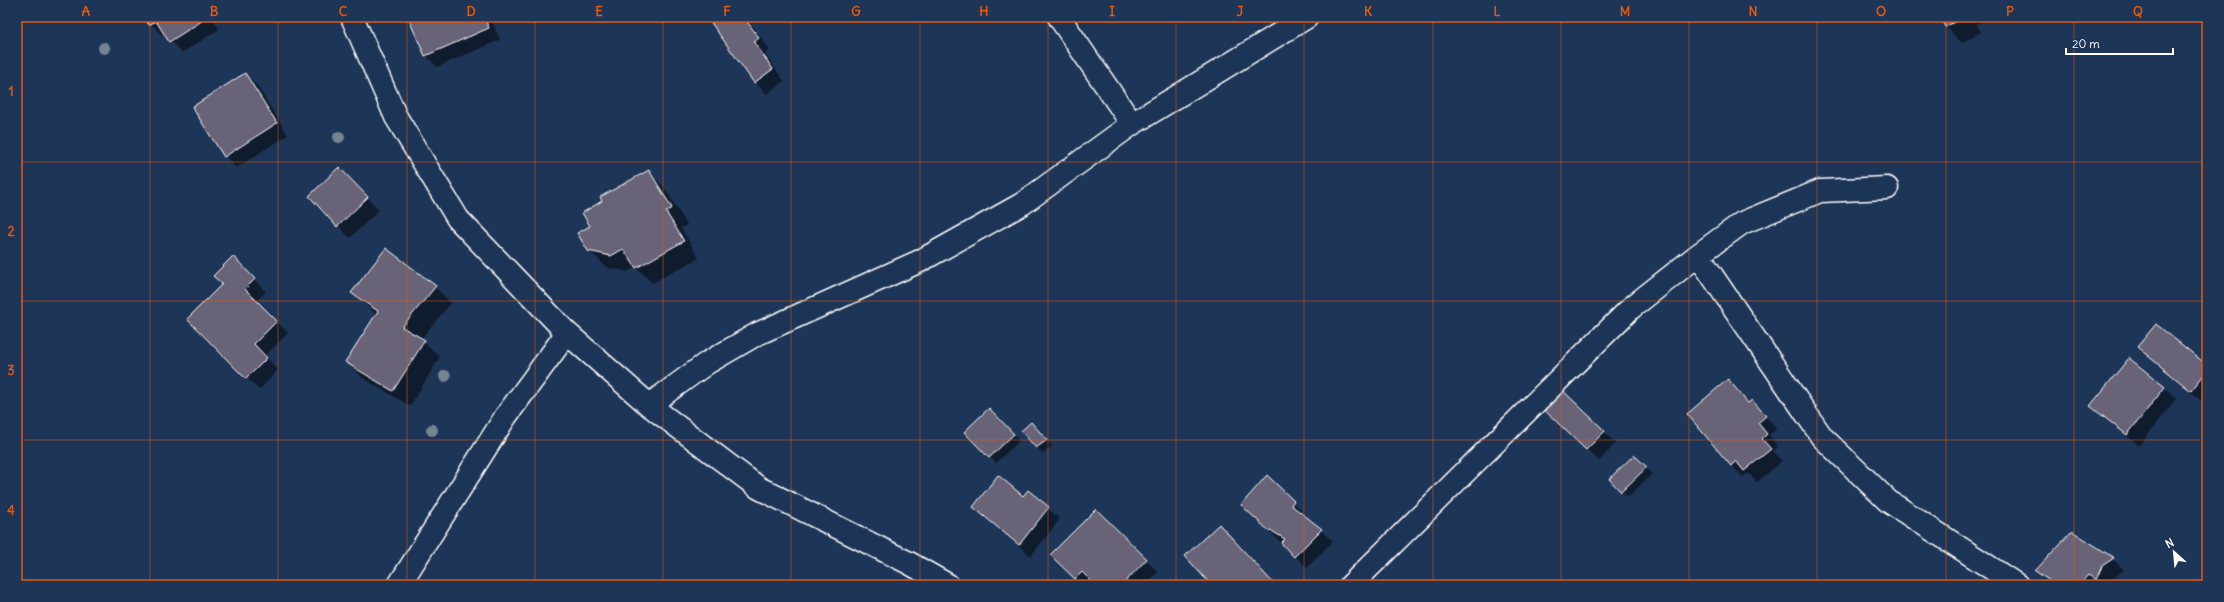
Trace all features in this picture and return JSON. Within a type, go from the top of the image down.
[{"type":"street","points":[[352,17],[396,117],[458,219],[567,333],[649,405],[759,488],[909,563],[948,585]]},
{"type":"street","points":[[1059,17],[1132,124]]},
{"type":"street","points":[[649,405],[707,364],[758,334],[920,261],[1022,204],[1132,124],[1307,17]]},
{"type":"street","points":[[1351,585],[1631,308],[1698,255],[1742,223],[1820,191],[1887,188]]},
{"type":"street","points":[[1698,255],[1822,437],[1888,501],[2017,585]]},
{"type":"street","points":[[399,585],[506,416],[567,333]]},
{"type":"building","points":[[144,17],[208,17],[169,42],[156,21],[149,25]]},
{"type":"building","points":[[417,17],[484,17],[489,28],[425,56],[409,20]]},
{"type":"building","points":[[707,17],[744,17],[759,38],[754,42],[773,69],[754,83]]},
{"type":"building","points":[[1940,17],[1964,17],[1945,27]]},
{"type":"building","points":[[245,73],[277,123],[224,157],[192,107]]},
{"type":"building","points":[[339,167],[368,197],[337,227],[309,196]]},
{"type":"building","points":[[649,170],[672,208],[666,212],[684,241],[636,268],[623,249],[611,256],[588,251],[577,233],[590,226],[582,213],[602,201],[600,197]]},
{"type":"building","points":[[386,248],[436,286],[402,327],[425,340],[393,391],[345,362],[378,311],[351,293]]},
{"type":"building","points":[[233,256],[255,279],[245,289],[277,321],[254,344],[267,358],[246,379],[187,319],[222,284],[213,276]]},
{"type":"building","points":[[2156,324],[2207,365],[2207,371],[2191,391],[2137,347]]},
{"type":"building","points":[[2129,358],[2165,387],[2127,435],[2090,406]]},
{"type":"building","points":[[1728,379],[1748,403],[1752,400],[1766,416],[1758,423],[1767,434],[1762,439],[1771,449],[1744,471],[1736,461],[1731,466],[1687,414]]},
{"type":"building","points":[[1555,383],[1605,431],[1586,450],[1536,402]]},
{"type":"building","points":[[989,408],[1014,434],[989,458],[964,432]]},
{"type":"building","points":[[1031,422],[1047,440],[1036,448],[1021,431]]},
{"type":"building","points":[[1634,455],[1647,467],[1621,492],[1609,479]]},
{"type":"building","points":[[998,475],[1023,496],[1028,490],[1049,507],[1019,545],[973,507]]},
{"type":"building","points":[[1267,475],[1294,501],[1291,505],[1322,529],[1294,557],[1281,543],[1285,539],[1270,530],[1269,531],[1241,505]]},
{"type":"building","points":[[1096,509],[1147,559],[1122,585],[1095,585],[1082,572],[1075,579],[1050,555]]},
{"type":"building","points":[[1219,524],[1275,585],[1211,585],[1185,556]]},
{"type":"building","points":[[2072,531],[2114,558],[2102,566],[2096,580],[2088,575],[2079,585],[2056,585],[2035,571]]}]
